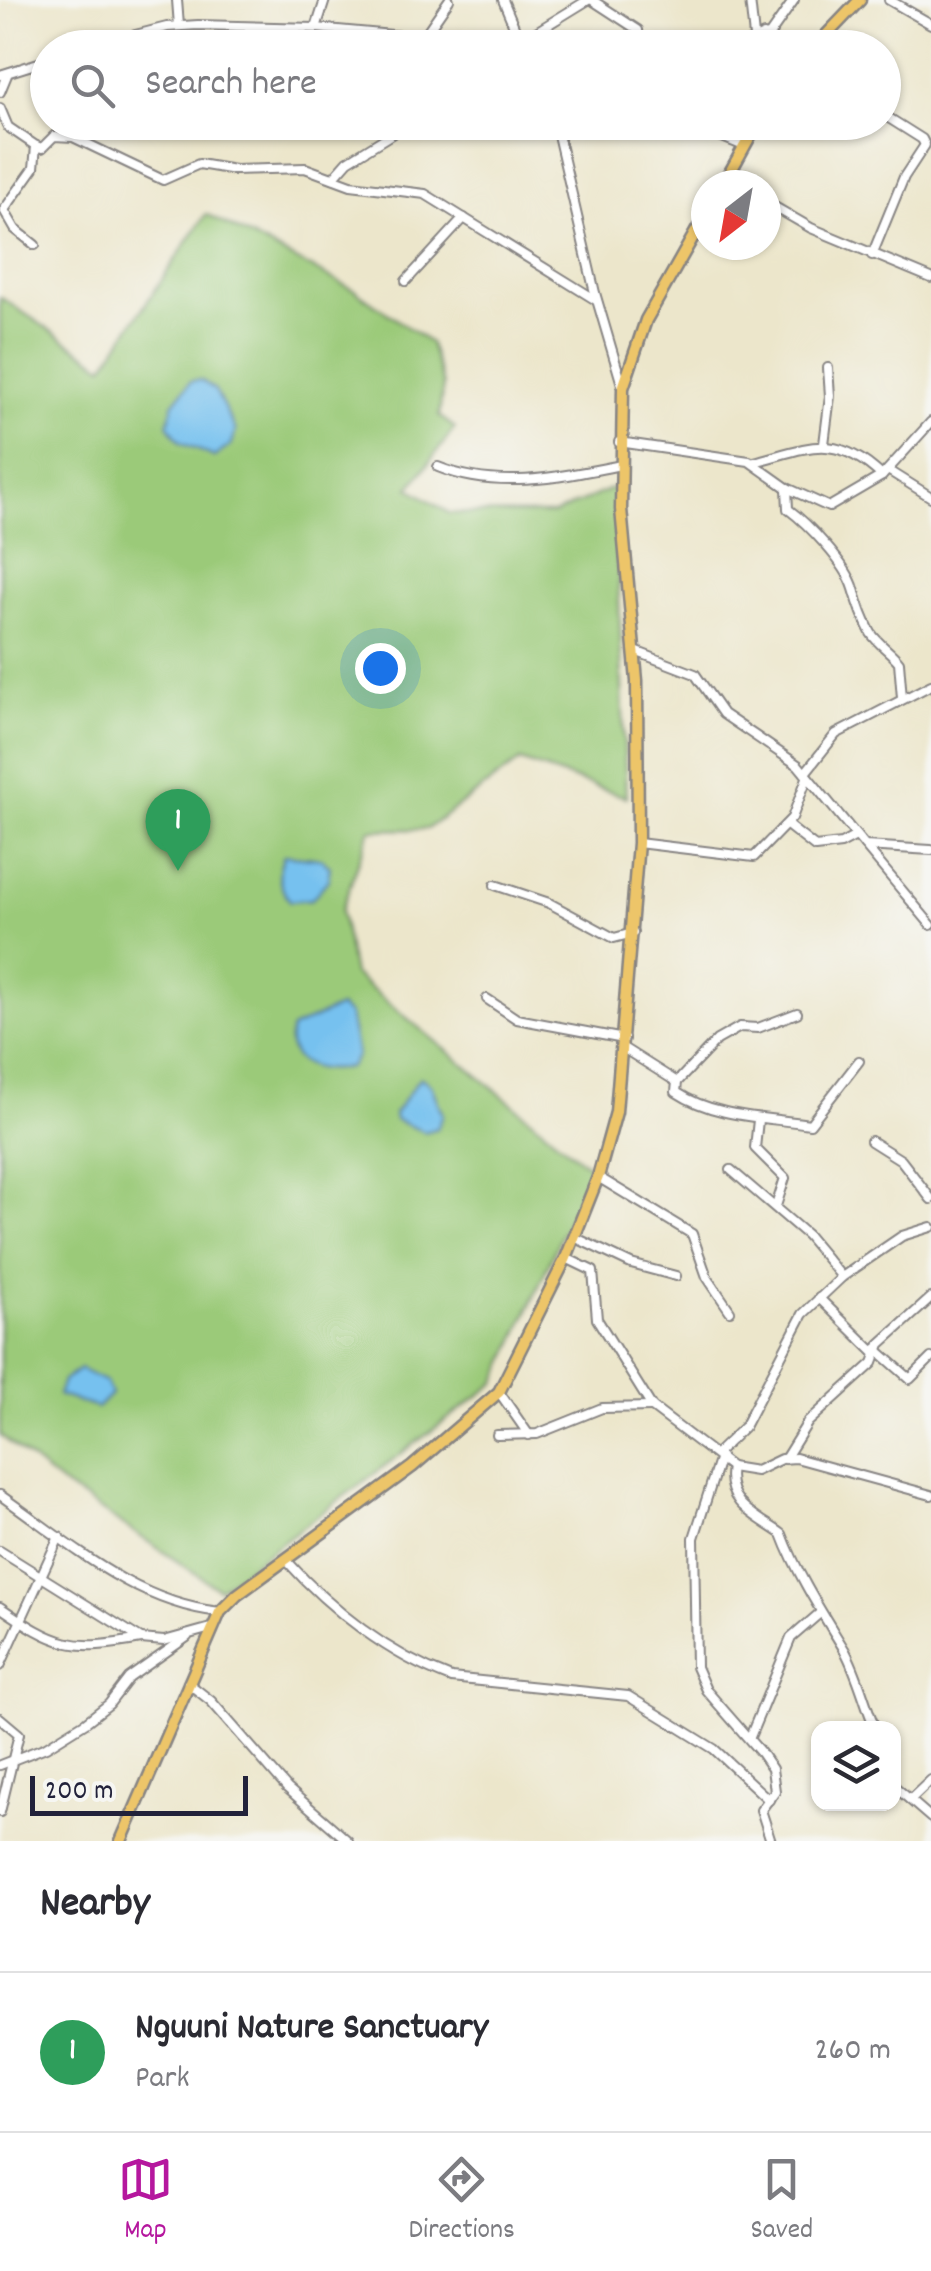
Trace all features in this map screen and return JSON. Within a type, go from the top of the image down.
[{"type":"main road","points":[[831,30],[860,0]]},
{"type":"main road","points":[[734,170],[748,140]]},
{"type":"main road","points":[[121,1841],[220,1612],[237,1595],[453,1435],[499,1392],[566,1258],[598,1177],[615,1124],[638,842],[640,756],[621,466],[623,388],[646,320],[691,240]]},
{"type":"street","points":[[177,0],[179,26]]},
{"type":"street","points":[[316,28],[325,0]]},
{"type":"street","points":[[428,30],[448,0]]},
{"type":"street","points":[[502,0],[515,30]]},
{"type":"street","points":[[545,30],[590,0],[636,30]]},
{"type":"street","points":[[750,0],[753,30]]},
{"type":"street","points":[[774,30],[794,0]]},
{"type":"street","points":[[889,0],[931,24]]},
{"type":"street","points":[[162,30],[179,26],[334,30]]},
{"type":"street","points":[[0,92],[2,73],[30,65]]},
{"type":"street","points":[[0,108],[8,127],[36,146],[42,148],[50,140]]},
{"type":"street","points":[[872,254],[903,179],[925,145],[901,126]]},
{"type":"street","points":[[77,140],[163,180],[199,164],[235,170],[305,168],[360,187],[425,194],[494,241],[596,300]]},
{"type":"street","points":[[333,178],[348,161],[388,140]]},
{"type":"street","points":[[559,140],[596,300],[623,388]]},
{"type":"street","points":[[729,140],[744,146]]},
{"type":"street","points":[[35,245],[15,229],[4,210],[34,168],[36,146]]},
{"type":"street","points":[[781,211],[802,224],[931,278]]},
{"type":"street","points":[[406,280],[464,218]]},
{"type":"street","points":[[824,444],[830,396],[828,368]]},
{"type":"street","points":[[754,462],[787,488],[829,507],[885,473],[930,426]]},
{"type":"street","points":[[620,442],[754,462],[824,444],[855,455],[931,497]]},
{"type":"street","points":[[438,467],[474,478],[554,479],[621,466]]},
{"type":"street","points":[[787,488],[788,509],[806,521],[825,546],[853,587],[855,602],[874,637],[899,662],[902,698]]},
{"type":"street","points":[[635,651],[695,674],[722,714],[755,732],[806,776],[931,925]]},
{"type":"street","points":[[638,842],[750,859],[761,854],[787,825],[806,776],[832,737],[931,684]]},
{"type":"street","points":[[787,825],[816,847],[841,844],[856,836]]},
{"type":"street","points":[[865,846],[931,850]]},
{"type":"street","points":[[496,885],[550,903],[614,938],[633,933]]},
{"type":"street","points":[[487,999],[517,1019],[624,1043],[677,1082]]},
{"type":"street","points":[[798,1013],[758,1028],[733,1030],[702,1052],[677,1082],[676,1092],[692,1102],[758,1120],[815,1122],[859,1061]]},
{"type":"street","points":[[758,1120],[755,1148],[786,1178],[776,1206]]},
{"type":"street","points":[[871,1141],[901,1160],[931,1198]]},
{"type":"street","points":[[731,1170],[776,1206],[842,1276]]},
{"type":"street","points":[[598,1177],[692,1234],[707,1277],[730,1310]]},
{"type":"street","points":[[771,1841],[760,1810],[775,1791],[772,1770],[750,1737],[706,1690],[694,1652],[694,1538],[718,1455],[744,1427],[803,1314],[842,1276],[902,1236],[931,1227]]},
{"type":"street","points":[[574,1237],[632,1264],[676,1276]]},
{"type":"street","points":[[566,1258],[592,1272],[597,1319],[652,1406],[731,1467],[756,1471],[785,1459],[828,1465],[931,1495]]},
{"type":"street","points":[[819,1298],[910,1378],[931,1358]]},
{"type":"street","points":[[785,1459],[808,1422],[873,1364],[876,1352],[931,1298]]},
{"type":"street","points":[[499,1392],[529,1435]]},
{"type":"street","points":[[497,1435],[529,1435],[602,1408],[652,1406]]},
{"type":"street","points":[[731,1467],[728,1480],[734,1494],[754,1516],[782,1534],[788,1557],[806,1580],[860,1683],[873,1721]]},
{"type":"street","points":[[0,1495],[142,1592],[188,1608],[220,1612]]},
{"type":"street","points":[[0,1666],[59,1537]]},
{"type":"street","points":[[0,1551],[140,1639]]},
{"type":"street","points":[[287,1560],[344,1614],[425,1668],[451,1678],[628,1696],[714,1749],[769,1800]]},
{"type":"street","points":[[0,1607],[54,1641],[90,1648],[140,1639],[164,1642],[211,1628]]},
{"type":"street","points":[[750,1737],[791,1638],[820,1613]]},
{"type":"street","points":[[0,1765],[46,1747],[86,1722],[109,1704],[130,1678],[191,1635]]},
{"type":"street","points":[[188,1682],[211,1701],[288,1788],[348,1841]]},
{"type":"street","points":[[0,1718],[18,1730],[15,1758],[0,1812]]},
{"type":"street","points":[[912,1798],[931,1780]]},
{"type":"street","points":[[901,1791],[931,1818]]},
{"type":"green space","points":[[206,214],[356,291],[430,343],[443,385],[439,416],[455,428],[410,488],[449,513],[554,514],[615,487],[626,797],[520,761],[427,829],[370,830],[341,911],[353,974],[591,1168],[496,1383],[219,1589],[60,1483],[0,1435],[0,297],[104,366]]},
{"type":"water","points":[[201,380],[215,390],[236,431],[230,446],[214,457],[180,442],[168,424],[173,404],[191,381]]},
{"type":"water","points":[[284,855],[322,859],[330,867],[328,880],[312,899],[290,901],[286,895],[279,874]]},
{"type":"water","points":[[339,1007],[349,1015],[357,1055],[350,1067],[317,1068],[299,1060],[290,1042],[291,1029]]},
{"type":"water","points":[[420,1077],[431,1085],[443,1115],[437,1128],[425,1132],[395,1120],[394,1114]]},
{"type":"water","points":[[80,1369],[106,1382],[111,1394],[97,1408],[58,1395],[63,1381]]},
{"type":"place","name":"Nguuni Nature Sanctuary","points":[[178,871]]}]
